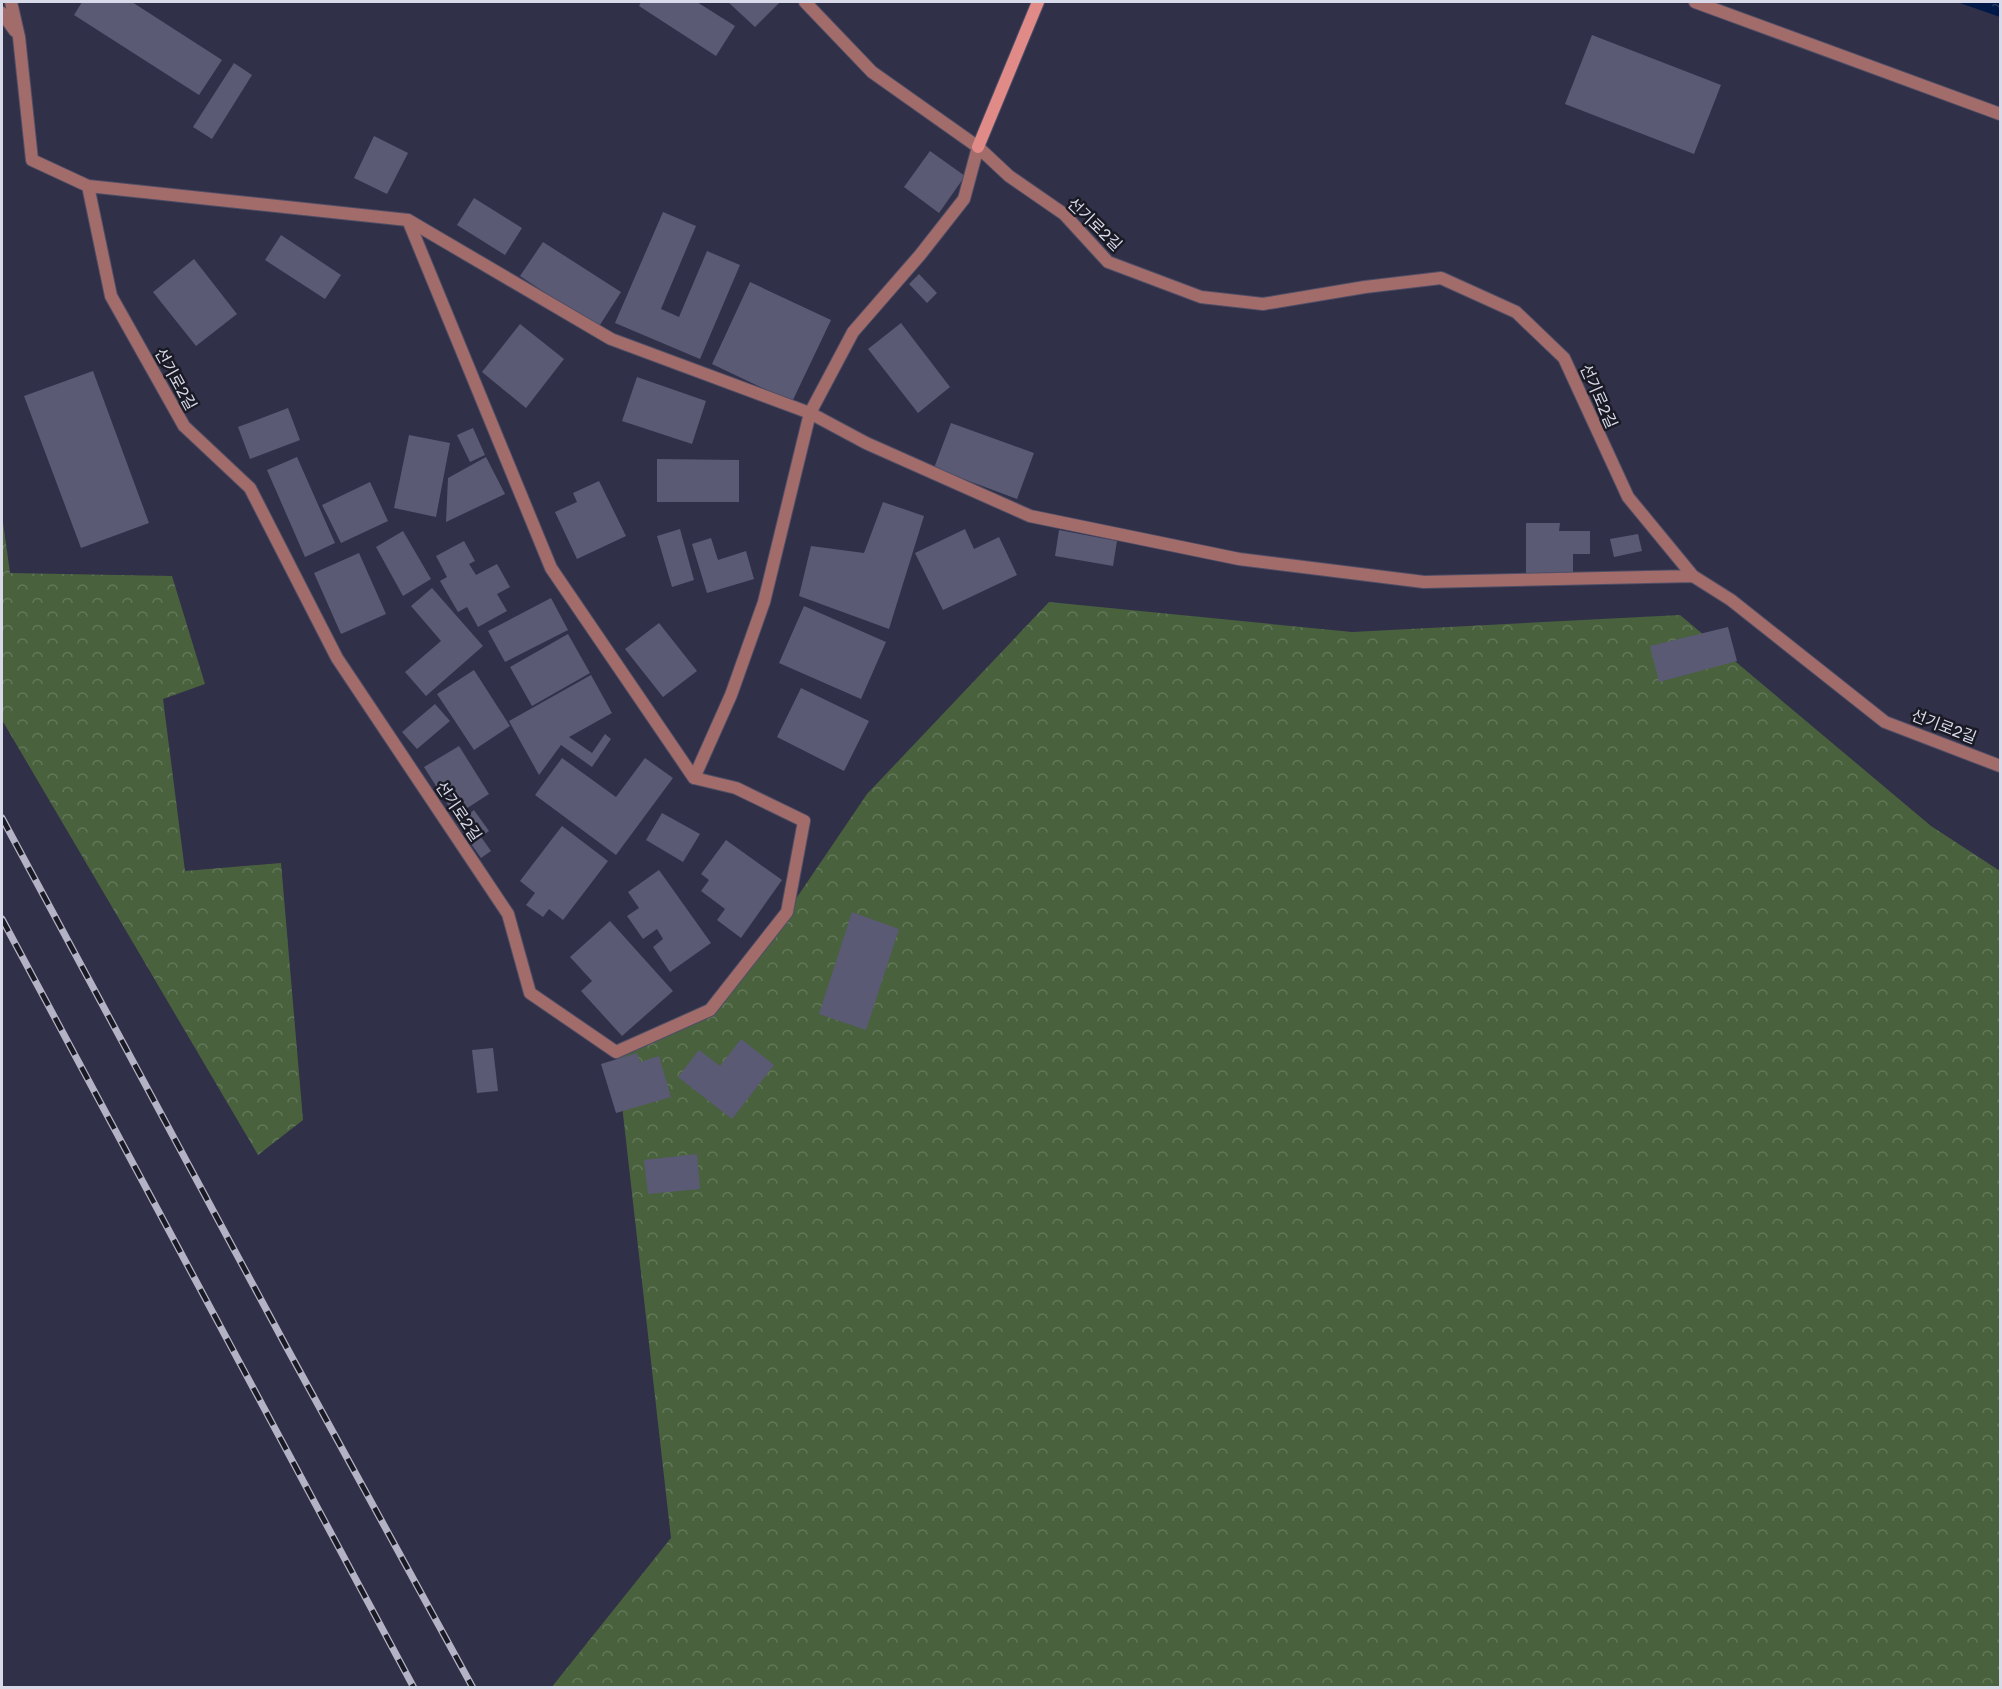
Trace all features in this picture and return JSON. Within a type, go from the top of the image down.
[{"type":"street","points":[[11,2],[19,37],[32,160],[88,186],[408,220],[611,339],[810,413],[866,443],[1030,516],[1239,559],[1424,582],[1693,576]]},
{"type":"street","name":"선기로2길","points":[[805,2],[872,72],[978,147],[1009,176],[1064,214],[1108,262],[1201,297],[1263,304],[1365,287],[1441,278],[1516,312],[1564,358],[1628,497],[1693,576],[1731,600],[1885,722],[2001,766]]},
{"type":"street","points":[[694,778],[731,695],[764,602],[810,413],[852,332],[920,255],[964,199],[978,147],[1038,2]]},
{"type":"street","points":[[1695,2],[2001,114]]},
{"type":"street","points":[[2,13],[19,37]]},
{"type":"street","name":"선기로2길","points":[[88,186],[111,296],[184,426],[250,488],[337,658],[508,914],[530,993],[616,1052],[711,1010],[787,912],[804,821],[736,788],[694,778]]},
{"type":"street","points":[[408,220],[551,568],[694,778]]},
{"type":"green space","points":[[2,515],[10,573],[172,576],[205,684],[163,699],[185,871],[281,863],[303,1120],[258,1155],[2,720]]},
{"type":"green space","points":[[1049,602],[1352,632],[1680,615],[1931,826],[2000,871],[2000,1687],[551,1688],[671,1538],[616,1052],[711,1010],[787,912],[867,794]]},
{"type":"water","points":[[1957,2],[2000,2],[2000,17]]},
{"type":"building","points":[[82,2],[132,2],[222,60],[199,95],[74,15]]},
{"type":"building","points":[[641,2],[697,2],[735,26],[716,56],[639,6]]},
{"type":"building","points":[[728,2],[780,2],[755,27]]},
{"type":"building","points":[[1592,35],[1721,85],[1694,154],[1565,104]]},
{"type":"building","points":[[234,63],[252,75],[212,139],[193,127]]},
{"type":"building","points":[[374,136],[408,153],[387,194],[354,178]]},
{"type":"building","points":[[930,151],[965,176],[939,213],[904,187]]},
{"type":"building","points":[[474,198],[522,228],[505,255],[457,225]]},
{"type":"building","points":[[663,212],[696,226],[661,309],[679,317],[707,251],[740,265],[700,359],[615,323]]},
{"type":"building","points":[[281,235],[341,275],[325,299],[265,260]]},
{"type":"building","points":[[543,242],[621,292],[598,328],[520,276]]},
{"type":"building","points":[[194,259],[237,314],[196,346],[153,292]]},
{"type":"building","points":[[919,274],[937,293],[927,303],[909,284]]},
{"type":"building","points":[[750,282],[831,320],[792,402],[712,364]]},
{"type":"building","points":[[901,323],[950,387],[918,413],[868,349]]},
{"type":"building","points":[[520,324],[564,359],[526,408],[482,372]]},
{"type":"building","points":[[93,371],[149,523],[81,548],[24,396]]},
{"type":"building","points":[[637,377],[706,401],[692,444],[622,421]]},
{"type":"building","points":[[288,408],[300,440],[250,459],[238,427]]},
{"type":"building","points":[[951,423],[1034,453],[1017,499],[934,468]]},
{"type":"building","points":[[473,428],[485,455],[470,462],[457,435]]},
{"type":"building","points":[[409,435],[450,443],[436,517],[394,508]]},
{"type":"building","points":[[297,457],[335,543],[305,557],[267,470]]},
{"type":"building","points":[[486,457],[505,494],[446,522],[448,478]]},
{"type":"building","points":[[657,459],[739,460],[739,502],[657,502]]},
{"type":"building","points":[[599,481],[626,536],[577,559],[555,512],[577,502],[573,493]]},
{"type":"building","points":[[370,482],[388,521],[341,543],[322,505]]},
{"type":"building","points":[[883,502],[924,516],[889,629],[799,596],[811,546],[864,553]]},
{"type":"building","points":[[1526,523],[1560,523],[1559,531],[1590,531],[1590,554],[1573,554],[1573,575],[1526,574]]},
{"type":"building","points":[[680,529],[694,580],[672,587],[657,536]]},
{"type":"building","points":[[965,529],[974,549],[999,537],[1017,575],[943,610],[915,553]]},
{"type":"building","points":[[1059,530],[1117,541],[1113,566],[1055,556]]},
{"type":"building","points":[[403,531],[431,579],[403,596],[376,547]]},
{"type":"building","points":[[1638,534],[1642,551],[1614,557],[1610,539]]},
{"type":"building","points":[[711,538],[718,560],[746,551],[754,579],[707,593],[692,544]]},
{"type":"building","points":[[464,541],[475,561],[469,564],[476,575],[497,564],[510,587],[497,594],[507,611],[478,627],[467,607],[458,612],[440,581],[447,577],[436,556]]},
{"type":"building","points":[[359,553],[386,614],[341,634],[314,573]]},
{"type":"building","points":[[432,588],[483,646],[426,696],[405,672],[441,641],[411,606]]},
{"type":"building","points":[[551,598],[568,630],[505,662],[488,631]]},
{"type":"building","points":[[804,606],[886,642],[861,699],[779,663]]},
{"type":"building","points":[[659,623],[697,671],[663,697],[625,649]]},
{"type":"building","points":[[1728,627],[1737,661],[1659,682],[1650,646]]},
{"type":"building","points":[[568,634],[590,673],[532,706],[510,667]]},
{"type":"building","points":[[474,670],[510,726],[474,750],[437,694]]},
{"type":"building","points":[[591,675],[612,713],[569,737],[592,753],[605,734],[611,739],[592,767],[561,745],[539,775],[509,721]]},
{"type":"building","points":[[801,688],[869,721],[844,771],[777,737]]},
{"type":"building","points":[[435,704],[450,721],[417,749],[402,732]]},
{"type":"building","points":[[459,746],[489,794],[455,816],[424,767]]},
{"type":"building","points":[[562,758],[616,797],[645,758],[673,778],[616,855],[535,795]]},
{"type":"building","points":[[474,810],[489,831],[481,837],[491,851],[481,858],[457,824]]},
{"type":"building","points":[[662,813],[700,834],[683,862],[646,840]]},
{"type":"building","points":[[562,826],[608,861],[563,920],[549,909],[543,917],[526,905],[535,893],[520,881]]},
{"type":"building","points":[[726,840],[782,880],[741,938],[717,920],[725,909],[701,891],[709,880],[701,874]]},
{"type":"building","points":[[659,870],[711,943],[670,972],[653,947],[663,939],[657,929],[643,939],[627,916],[639,908],[628,892]]},
{"type":"building","points":[[852,912],[899,929],[866,1030],[819,1014]]},
{"type":"building","points":[[610,921],[673,991],[622,1036],[581,991],[592,981],[570,957]]},
{"type":"building","points":[[741,1039],[774,1065],[732,1119],[678,1077],[699,1050],[720,1066]]},
{"type":"building","points":[[493,1048],[498,1091],[477,1093],[472,1050]]},
{"type":"building","points":[[637,1053],[640,1062],[659,1056],[671,1097],[616,1113],[601,1064]]},
{"type":"building","points":[[697,1154],[700,1189],[648,1194],[644,1160]]},
{"type":"railway","points":[[2,818],[473,1688]]},
{"type":"railway","points":[[2,919],[414,1688]]}]
